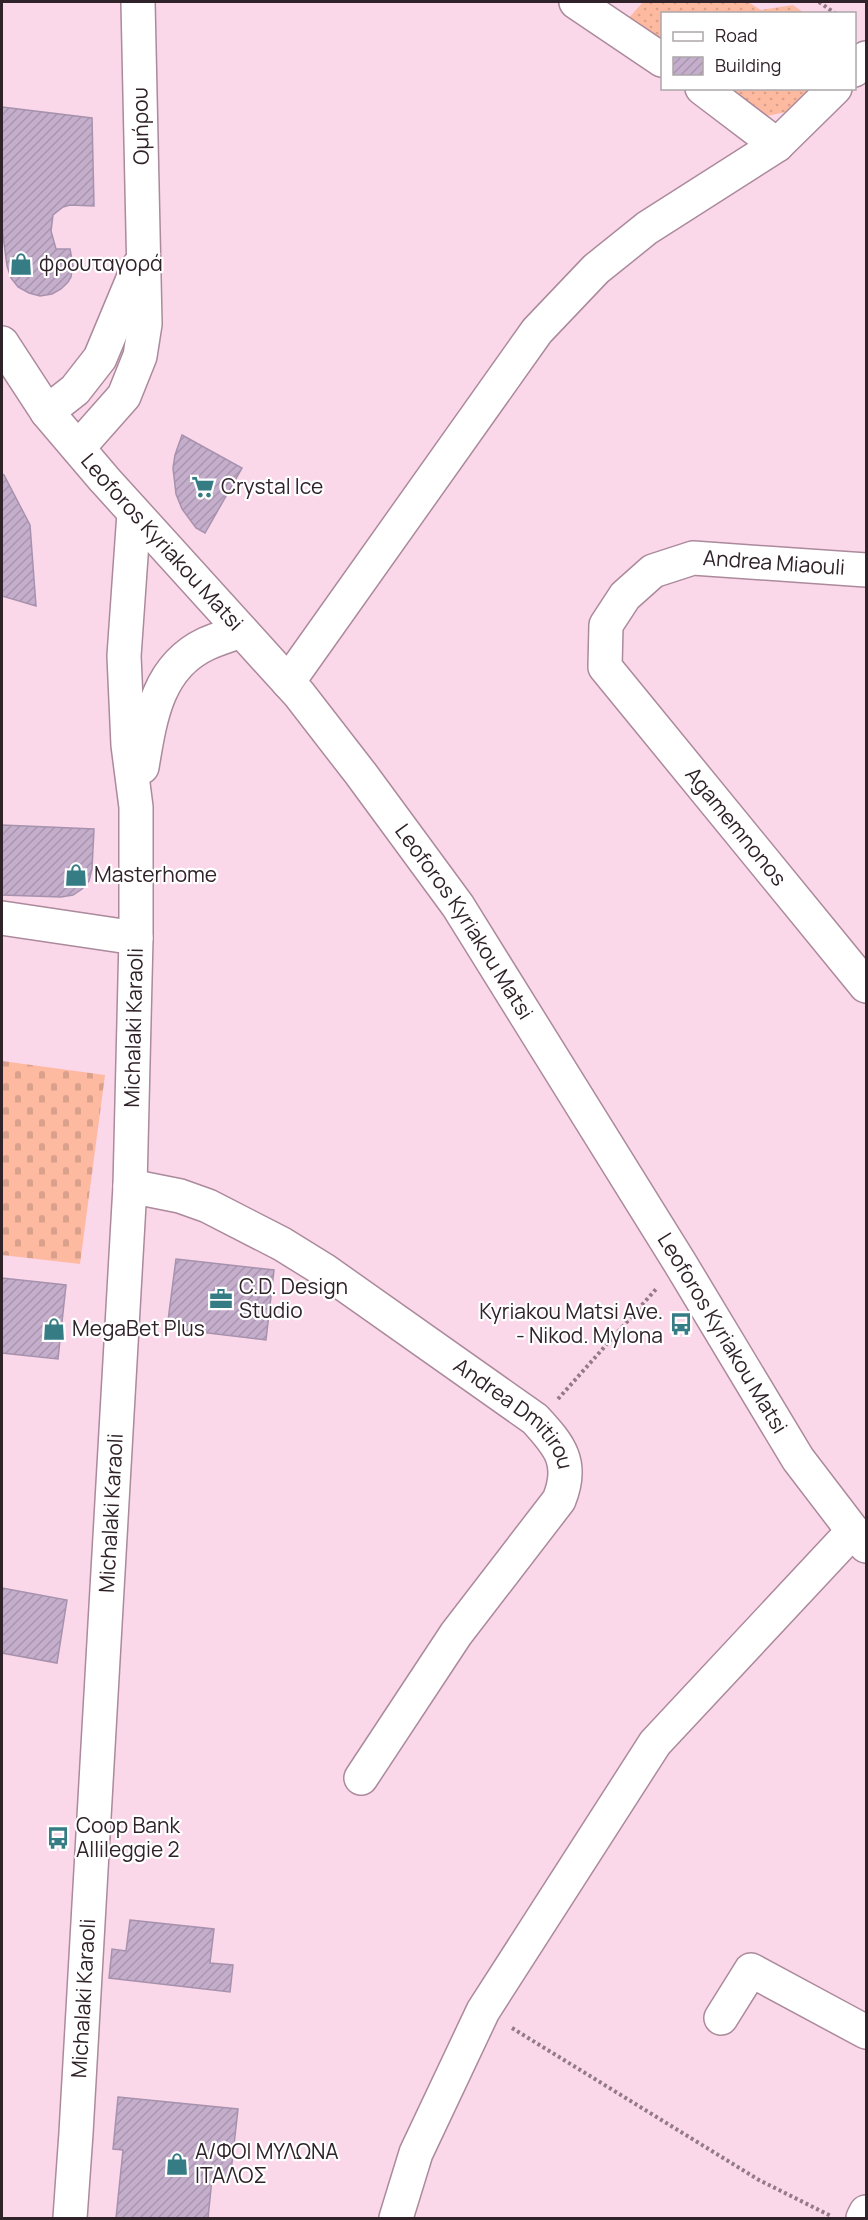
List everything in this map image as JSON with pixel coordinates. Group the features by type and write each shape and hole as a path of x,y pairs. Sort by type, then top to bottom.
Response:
{"street":[{"name":"Ομήρου","path":"78,448 124,396 140,356 145,324 138,2"},
{"path":"576,2 661,59"},
{"path":"856,69 867,58"},
{"path":"705,90 777,145"},
{"path":"288,682 537,331 596,269 647,228 777,145 833,90"},
{"name":"Ομήρου","path":"47,412 75,390 100,358 144,251"},
{"name":"Leoforos Kyriakou Matsi","path":"2,343 47,412 134,513 288,682 361,774 458,906 680,1263 798,1459 860,1538"},
{"name":"Michalaki Karaoli","path":"70,2218 130,1186 136,938 136,807 125,705 124,656 134,513"},
{"name":"Andrea Miaouli","path":"605,667 606,626 625,596 653,571 693,558 867,570"},
{"name":"Michalaki Karaoli","path":"136,807 149,726 157,695 172,671 187,655 206,644 242,631"},
{"name":"Agamemnonos","path":"605,667 867,986"},
{"path":"2,918 136,938"},
{"name":"Andrea Dmitirou","path":"130,1186 180,1196 208,1206 282,1244 324,1270 538,1421 557,1446 567,1471 565,1486 559,1500 456,1634 361,1778"},
{"path":"396,2218 416,2153 483,2011 655,1743 860,1538"},
{"path":"721,2018 751,1970 867,2032"},
{"path":"863,2218 867,2212"}],"path":[{"path":"819,2 833,12"},
{"path":"538,1421 680,1263"},
{"path":"483,2011 759,2180 835,2218"}],"green space":[{"path":"643,2 748,2 761,10 793,5 803,12 661,12 661,47 626,21"},
{"path":"719,90 814,90 791,111 757,118"},
{"path":"2,1061 105,1075 80,1264 2,1255"}],"building":[{"path":"2,107 92,118 94,206 70,205 63,207 53,215 51,231 56,249 70,249 73,265 68,282 52,294 40,296 18,287 11,278 7,266 2,228"},
{"name":"Crystal Ice","path":"182,435 242,468 205,533 196,528 182,509 176,494 173,468"},
{"path":"2,474 30,525 36,606 2,596"},
{"path":"2,825 94,829 92,869 89,881 73,895 61,897 2,895"},
{"name":"C.D. Design Studio","path":"176,1259 274,1270 266,1340 167,1328"},
{"path":"2,1278 66,1285 58,1359 2,1353"},
{"path":"2,1588 67,1600 57,1663 2,1653"},
{"path":"130,1920 214,1929 210,1963 233,1965 230,1992 109,1978 112,1949 126,1951"},
{"name":"Α/ΦΟΙ ΜΥΛΩΝΑ ΙΤΑΛΟΣ","path":"118,2097 238,2109 230,2181 212,2179 208,2218 116,2218 123,2150 113,2149"}],"place":[{"name":"φρουταγορά","path":"21,264"},
{"name":"Crystal Ice","path":"203,487"},
{"name":"Masterhome","path":"76,875"},
{"name":"C.D. Design Studio","path":"221,1299"},
{"name":"Kyriakou Matsi Ave. - Nikod. Mylona","path":"681,1324"},
{"name":"MegaBet Plus","path":"54,1329"},
{"name":"Coop Bank Allileggie 2","path":"58,1838"},
{"name":"Α/ΦΟΙ ΜΥΛΩΝΑ ΙΤΑΛΟΣ","path":"177,2164"}]}
